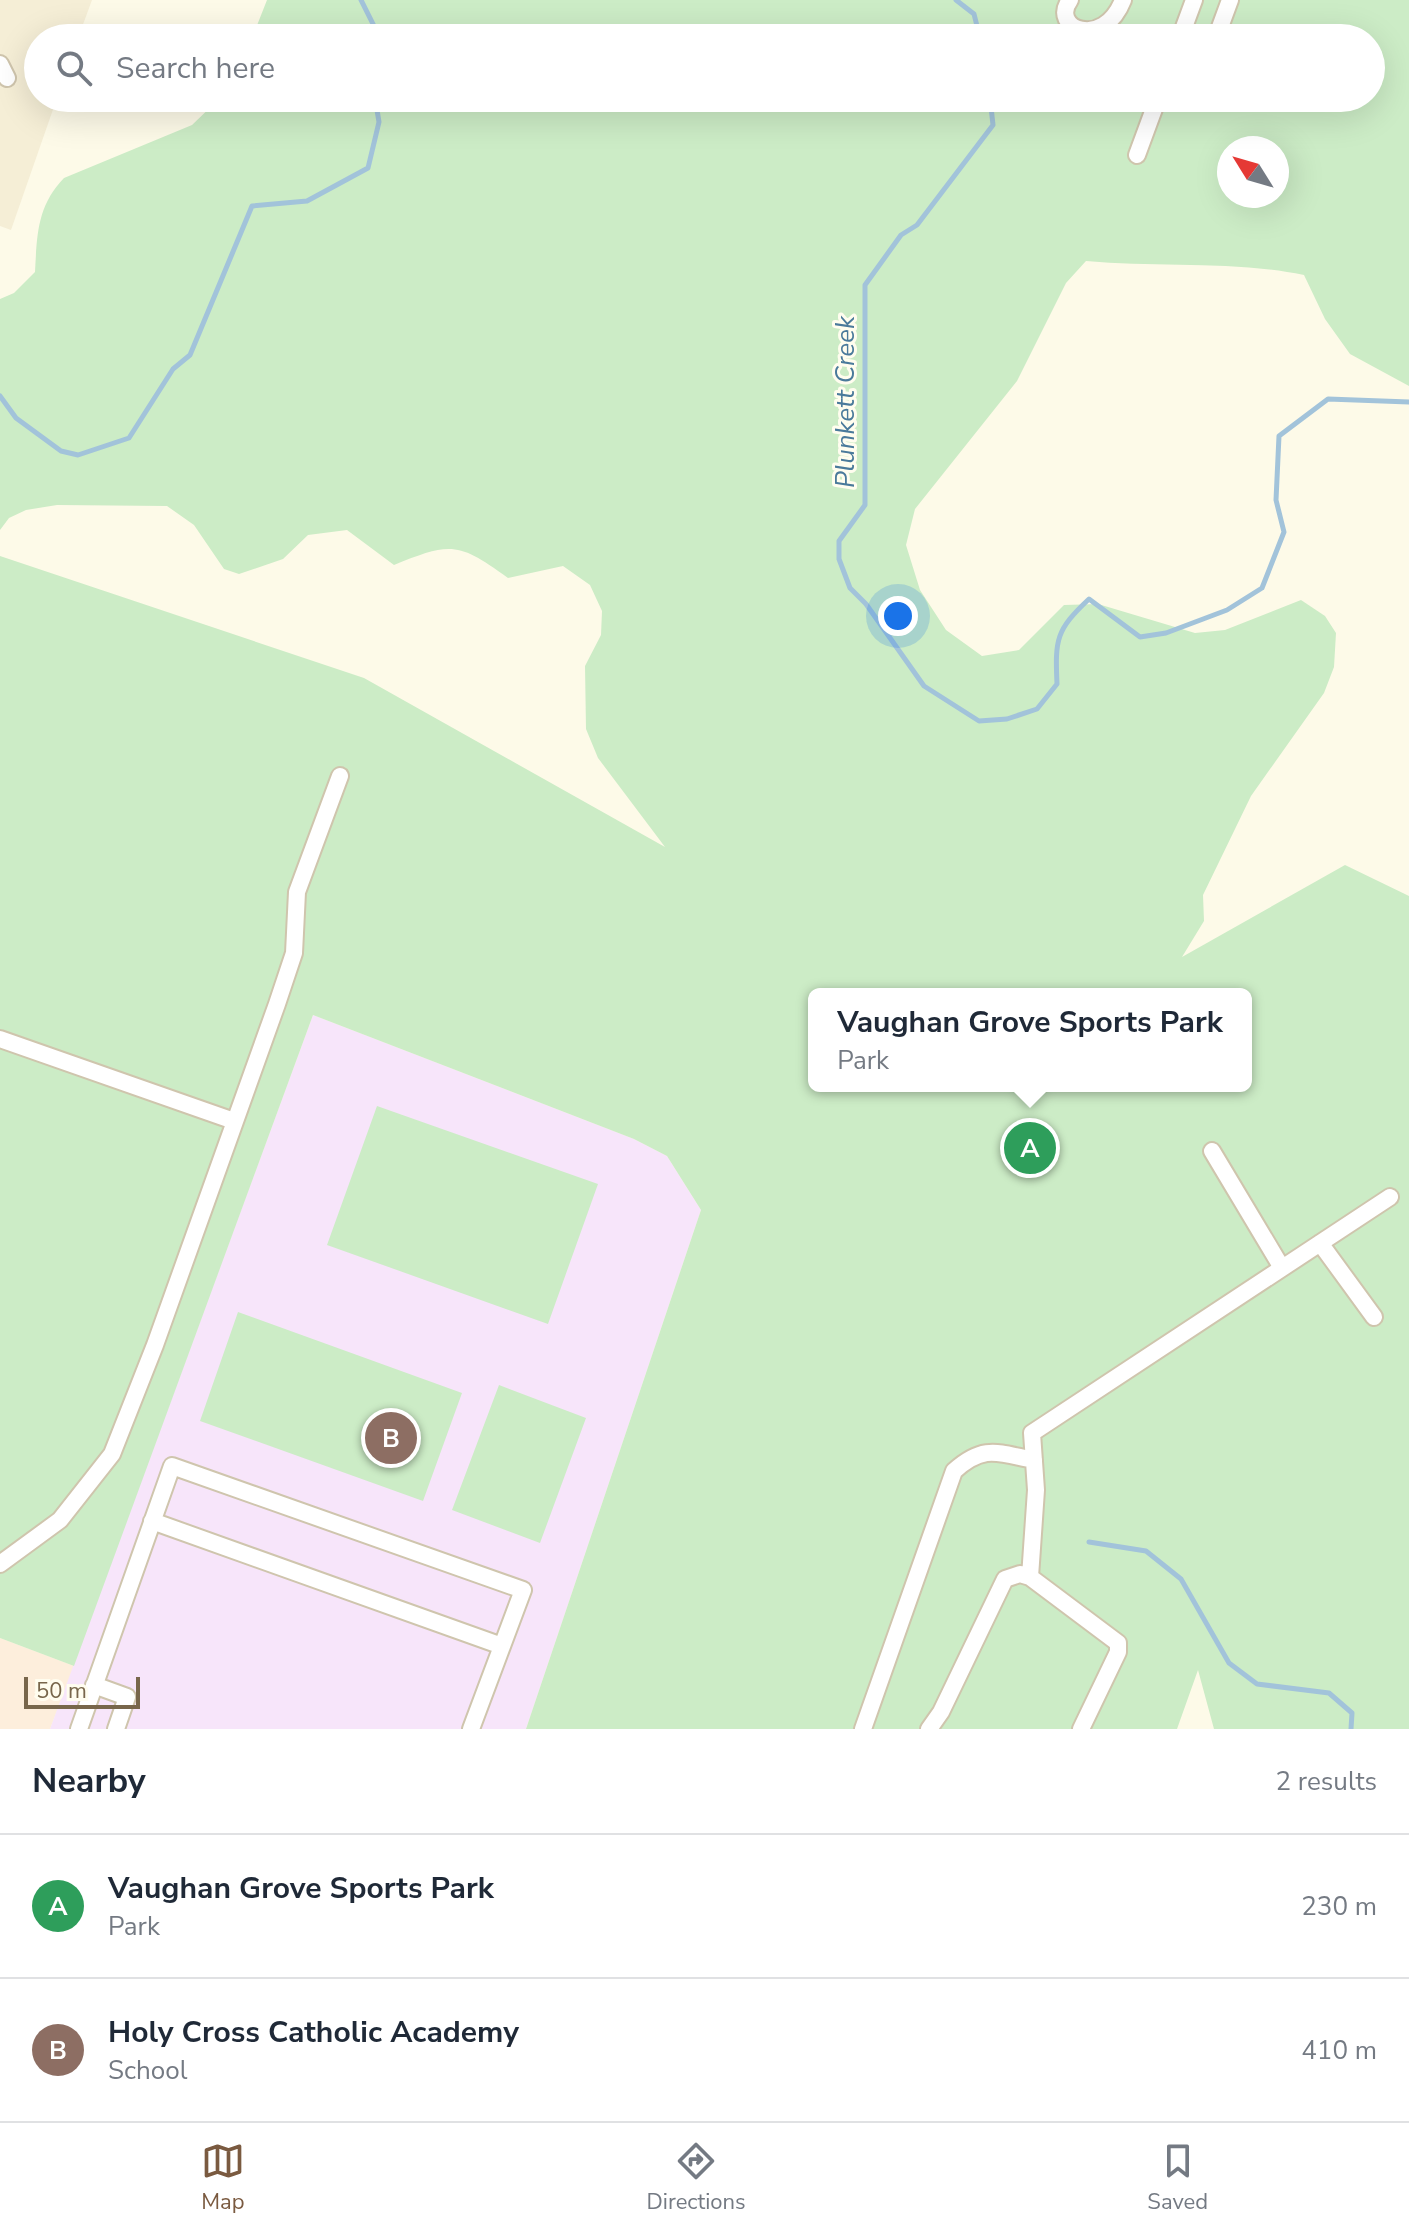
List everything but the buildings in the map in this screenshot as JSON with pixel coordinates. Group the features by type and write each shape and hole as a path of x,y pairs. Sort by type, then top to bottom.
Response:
{"street":[{"path":"1070,0 1065,6 1066,19 1070,24"},
{"path":"1108,24 1114,20 1123,0"},
{"path":"1185,24 1194,0"},
{"path":"1221,24 1230,0"},
{"path":"1137,155 1153,112"},
{"path":"0,1564 60,1520 112,1454 155,1345 294,953 297,892 340,776"},
{"path":"0,1039 234,1121"},
{"path":"1212,1151 1282,1268"},
{"path":"1030,1577 1036,1490 1032,1433 1390,1197"},
{"path":"1320,1243 1374,1317"},
{"path":"863,1729 954,1471 972,1455 990,1451 1034,1460"},
{"path":"79,1729 172,1466 523,1590 471,1729"},
{"path":"152,1521 502,1646"},
{"path":"929,1729 941,1712 1005,1579 1020,1574 1030,1577 1118,1643 1118,1652 1081,1729"},
{"path":"94,1685 127,1697 116,1729"}],"shaded area":[{"path":"0,0 92,0 83,24 24,24 24,112 52,112 11,230 0,226"},
{"path":"313,1015 634,1139 667,1156 701,1210 526,1729 50,1729"},
{"path":"0,1638 74,1666 50,1729 0,1729"}],"green space":[{"path":"267,0 1409,0 1409,386 1350,354 1325,319 1304,275 1250,267 1086,261 1066,283 1017,381 915,509 906,545 920,590 946,630 982,656 1019,650 1064,605 1098,604 1195,633 1225,630 1301,600 1325,616 1336,633 1334,667 1324,693 1251,796 1203,895 1204,921 1182,957 1345,865 1409,896 1409,1729 1214,1729 1198,1670 1177,1729 526,1729 701,1210 667,1156 634,1139 313,1015 74,1666 0,1638 0,556 364,678 665,847 598,758 586,729 585,666 601,635 602,611 590,585 563,566 508,578 477,558 454,549 429,552 394,565 347,530 308,535 283,559 239,574 224,569 194,525 167,506 57,505 26,510 9,518 0,530 0,299 14,293 35,272 43,210 64,178 192,125 205,112 1385,112 1385,24 258,24"},
{"path":"377,1106 598,1184 548,1324 327,1245"},
{"path":"238,1312 462,1393 423,1501 200,1421"},
{"path":"499,1385 586,1418 540,1543 452,1510"}],"waterway":[{"name":"Plunkett Creek","path":"361,0 373,24"},
{"name":"Plunkett Creek","path":"956,0 974,14 976,24"},
{"name":"Plunkett Creek","path":"0,396 16,418 61,451 78,455 129,438 173,369 190,355 252,206 307,201 368,168 379,122 377,112"},
{"name":"Plunkett Creek","path":"992,112 993,125 917,225 901,235 865,285 865,505 839,541 839,559 850,588 866,604 924,686 979,721 1007,719 1037,709 1057,684 1060,636 1070,619 1089,599 1140,637 1166,633 1227,610 1262,588 1284,532 1276,500 1279,436 1328,399 1409,402"},
{"path":"1089,1542 1146,1551 1181,1579 1229,1663 1257,1684 1329,1693 1352,1713 1351,1729"}],"place":[{"name":"Vaughan Grove Sports Park","path":"1030,1148"},
{"name":"Holy Cross Catholic Academy","path":"391,1438"}]}
